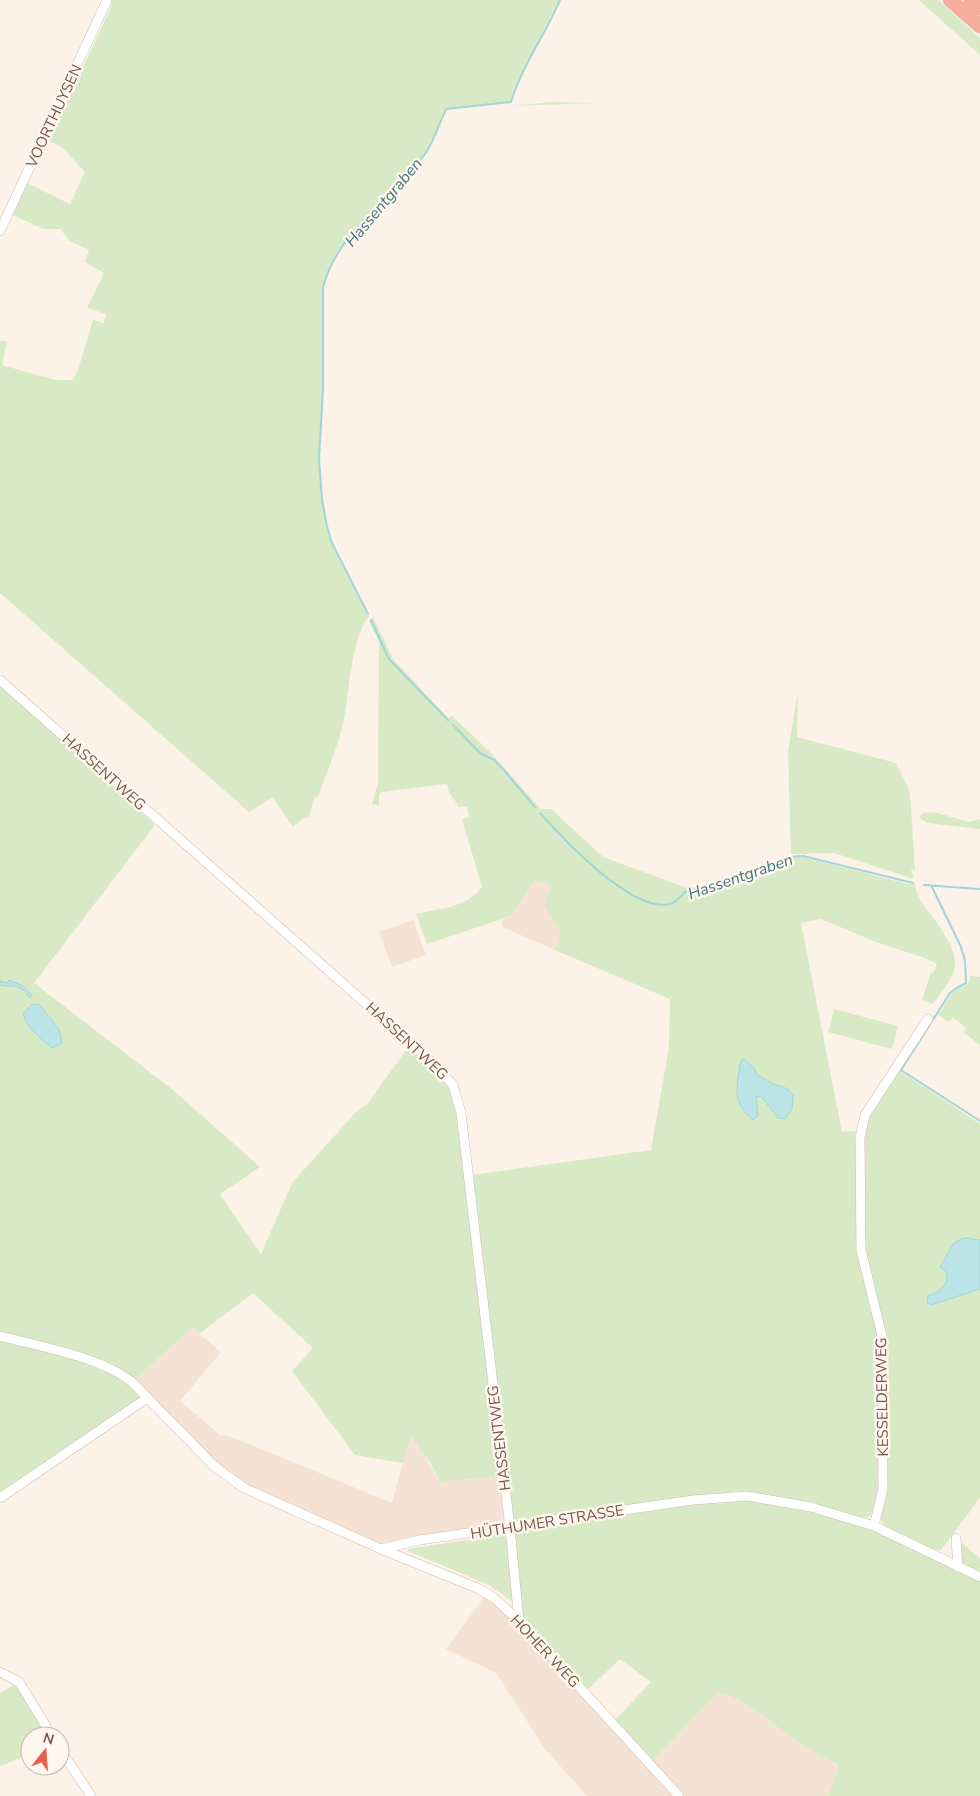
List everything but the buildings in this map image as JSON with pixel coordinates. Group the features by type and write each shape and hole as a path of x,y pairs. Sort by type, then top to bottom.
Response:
{"highway":[{"path":"950,0 980,26"},
{"path":"971,0 980,8"}],"street":[{"name":"VOORTHUYSEN","path":"0,231 106,0"},
{"name":"HASSENTWEG","path":"0,680 434,1064 453,1085 461,1113 510,1528 519,1621"},
{"name":"KESSELDERWEG","path":"874,1526 883,1489 882,1336 861,1250 860,1138 865,1115 928,1019"},
{"path":"0,1336 96,1361 122,1374 214,1466 244,1488 381,1549"},
{"path":"0,1498 147,1398"},
{"name":"HÜTHUMER STRASSE","path":"381,1549 420,1540 693,1500 747,1496 811,1507 874,1526 980,1578"},
{"path":"956,1538 958,1567"},
{"name":"HOHER WEG","path":"381,1549 478,1588 493,1597 519,1621 680,1796"},
{"path":"0,1672 20,1682 46,1726"},
{"path":"70,1764 91,1796"}],"shaded area":[{"path":"535,879 553,886 544,905 560,929 555,950 502,927 502,920 511,916"},
{"path":"413,920 426,955 392,967 379,932"},
{"path":"193,1327 221,1352 180,1401 220,1435 232,1437 392,1503 410,1436 417,1442 441,1484 446,1481 499,1477 510,1528 381,1549 244,1488 214,1466 132,1382"},
{"path":"484,1597 507,1614 645,1766 717,1692 730,1695 746,1703 792,1738 839,1767 828,1796 587,1796 545,1749 496,1673 446,1649"}],"green space":[{"path":"112,0 559,0 516,85 510,102 445,108 426,151 399,184 353,231 340,248 330,267 323,288 323,388 319,458 321,500 326,527 331,540 369,617 363,626 354,652 342,728 334,754 318,797 315,796 309,817 302,819 293,827 273,797 249,812 0,593 0,341 7,342 2,365 55,380 73,380 78,370 93,320 104,323 106,314 87,308 104,273 85,262 89,250 70,241 60,229 43,229 13,215 27,183 70,204 85,172 62,147 49,141 110,9"},
{"path":"919,0 938,0 980,38 980,55"},
{"path":"552,102 599,103 510,106"},
{"path":"373,617 393,659 448,718 452,716 488,750 541,809 551,809 603,857 687,888 687,893 789,858 802,857 908,884 915,884 920,898 945,936 954,956 955,968 953,974 933,1004 922,1000 931,972 933,973 937,964 922,957 881,944 821,919 801,923 842,1132 856,1131 855,1169 862,1171 862,1139 867,1120 899,1070 980,1124 980,1498 941,1550 935,1551 885,1527 880,1517 888,1490 887,1369 880,1363 880,1489 874,1511 869,1517 854,1516 783,1498 737,1491 511,1523 491,1354 499,1477 446,1481 441,1484 431,1464 411,1436 403,1463 355,1455 292,1371 313,1348 253,1293 199,1334 193,1327 132,1382 147,1398 0,1492 0,685 155,825 34,983 173,1090 260,1167 220,1194 261,1254 292,1183 356,1112 368,1103 409,1046 450,1085 458,1112 481,1324 488,1325 472,1175 651,1150 669,1047 670,999 555,950 560,929 544,905 552,886 535,880 511,916 427,944 416,914 443,909 461,903 476,894 482,887 462,819 469,817 467,806 458,807 449,792 447,784 381,792 379,795 379,805 372,804 378,783 379,641 369,622"},
{"path":"798,692 797,737 896,763 910,792 915,870 911,869 914,879 834,853 791,854 788,752"},
{"path":"934,812 969,822 980,819 980,829 927,823 919,817 923,813"},
{"path":"971,976 980,977 980,1045 963,1032 966,1028 953,1017 949,1022 938,1015 954,991 968,984"},
{"path":"834,1009 898,1026 892,1049 828,1032"},
{"path":"738,1499 817,1514 856,1524 916,1548 980,1582 980,1796 828,1796 839,1766 792,1738 748,1705 717,1692 653,1760 615,1720 651,1682 620,1659 588,1689 523,1617 513,1602 489,1585 408,1551 408,1549"},
{"path":"962,1543 980,1558 980,1574 955,1561 953,1555"},
{"path":"19,1682 46,1726 20,1726 20,1758 0,1766 0,1693"}],"water":[{"path":"9,980 23,986 32,995 31,997 20,988 0,985 0,981 7,983"},
{"path":"39,1004 59,1029 62,1043 52,1048 31,1029 23,1014 31,1005"},
{"path":"743,1058 754,1068 757,1075 771,1083 786,1088 793,1095 792,1109 785,1119 778,1118 761,1096 756,1097 758,1115 753,1120 741,1107 738,1101 737,1087 740,1063"},
{"path":"964,1238 980,1240 980,1289 931,1305 927,1303 928,1296 940,1290 946,1283 947,1275 945,1270 940,1267 954,1243"}],"waterway":[{"name":"Hassentgraben","path":"368,614 331,541 322,500 319,459 323,389 323,288 337,255 347,241 425,154 446,109 511,102 527,63 560,0"},
{"name":"Hassentgraben","path":"371,620 389,659 448,720"},
{"name":"Hassentgraben","path":"453,725 480,753 494,760 535,807"},
{"name":"Hassentgraben","path":"540,813 599,872 618,886 654,904 670,904 677,901 685,892 789,857 803,856 913,883"},
{"name":"Hassentgraben","path":"924,885 980,889"},
{"path":"932,887 961,947 965,961 966,983 950,993 901,1070 980,1121"}]}
